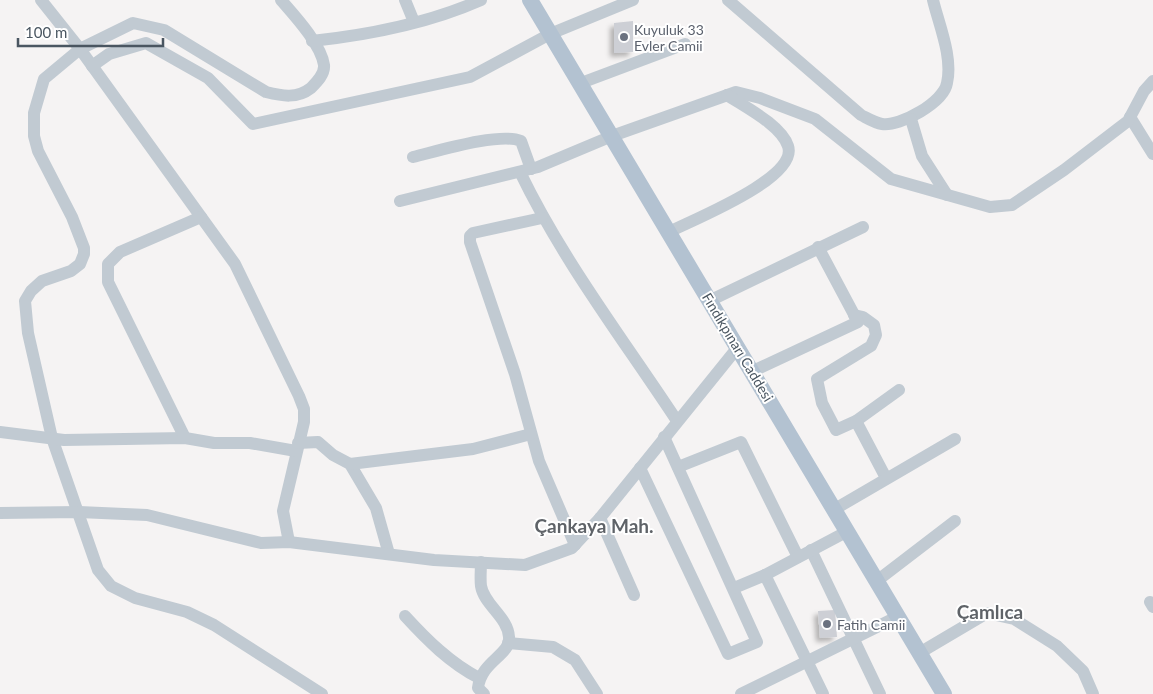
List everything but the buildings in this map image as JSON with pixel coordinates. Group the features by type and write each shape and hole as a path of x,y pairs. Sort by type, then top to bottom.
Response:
{"main road":[{"name":"Fındıkpınarı Caddesi","path":"530,0 921,652 944,694"}],"street":[{"path":"41,0 80,49 235,264 299,396 304,409 304,422 282,511 289,542"},
{"path":"281,0 312,41 324,66 321,77 305,92 285,97 266,92 172,34 157,28 133,23 80,49 44,79 34,113 34,136 38,150 72,217 84,248 80,264 71,270 42,281 31,291 25,301 28,333 52,438 98,570 111,586 135,598 187,612 214,625 322,694"},
{"path":"404,0 414,22"},
{"path":"312,41 337,38 452,13 481,0"},
{"path":"92,66 109,54 146,43 208,78 253,124 470,77 550,34 634,0"},
{"path":"728,0 861,115 883,125 911,119 936,99 948,85 948,60 933,0"},
{"path":"581,83 685,44"},
{"path":"400,200 526,170 612,136 736,92 760,98 815,120 891,179 990,207 1012,206 1064,170 1130,117 1144,91 1153,81"},
{"path":"669,232 765,184 788,158 789,148 782,134 757,114 727,95"},
{"path":"1130,117 1153,154"},
{"path":"911,119 922,156 947,195"},
{"path":"414,157 499,138 514,138 521,141 526,170 542,218 597,304 677,421"},
{"path":"185,438 108,282 108,264 120,252 201,217"},
{"path":"542,218 473,233 470,236 470,242 515,374 539,461 575,545"},
{"path":"709,301 863,227"},
{"path":"753,371 858,322 818,247"},
{"path":"854,315 863,317 874,325 876,335 871,346 817,379 822,403 836,430 856,421 899,390"},
{"path":"0,513 79,512 147,514 262,543 289,542 389,554 525,565 575,545 600,518 738,347"},
{"path":"856,421 886,478"},
{"path":"0,432 64,440 185,438 214,443 250,443 297,447 318,442 333,455 350,464 376,508 389,554"},
{"path":"350,464 473,449 531,434"},
{"path":"640,468 728,654 757,642 664,437"},
{"path":"835,509 955,439"},
{"path":"678,467 741,442 798,557"},
{"path":"600,518 634,595"},
{"path":"878,580 955,521"},
{"path":"734,588 765,575 848,531"},
{"path":"812,550 880,694"},
{"path":"481,562 481,587 502,619 509,637 506,650 487,666 479,678 478,688 484,694"},
{"path":"765,575 823,694"},
{"path":"921,652 987,613 1014,619 1063,652 1083,671 1093,694"},
{"path":"404,616 429,642 464,670 479,678"},
{"path":"741,694 899,616"},
{"path":"508,643 553,647 575,660 597,694"}],"place":[{"name":"Kuyuluk 33 Evler Camii","path":"624,37"},
{"name":"Fatih Camii","path":"827,624"}],"district":[{"name":"Çankaya Mah.","path":"594,525"},
{"name":"Çamlıca","path":"990,611"}]}
